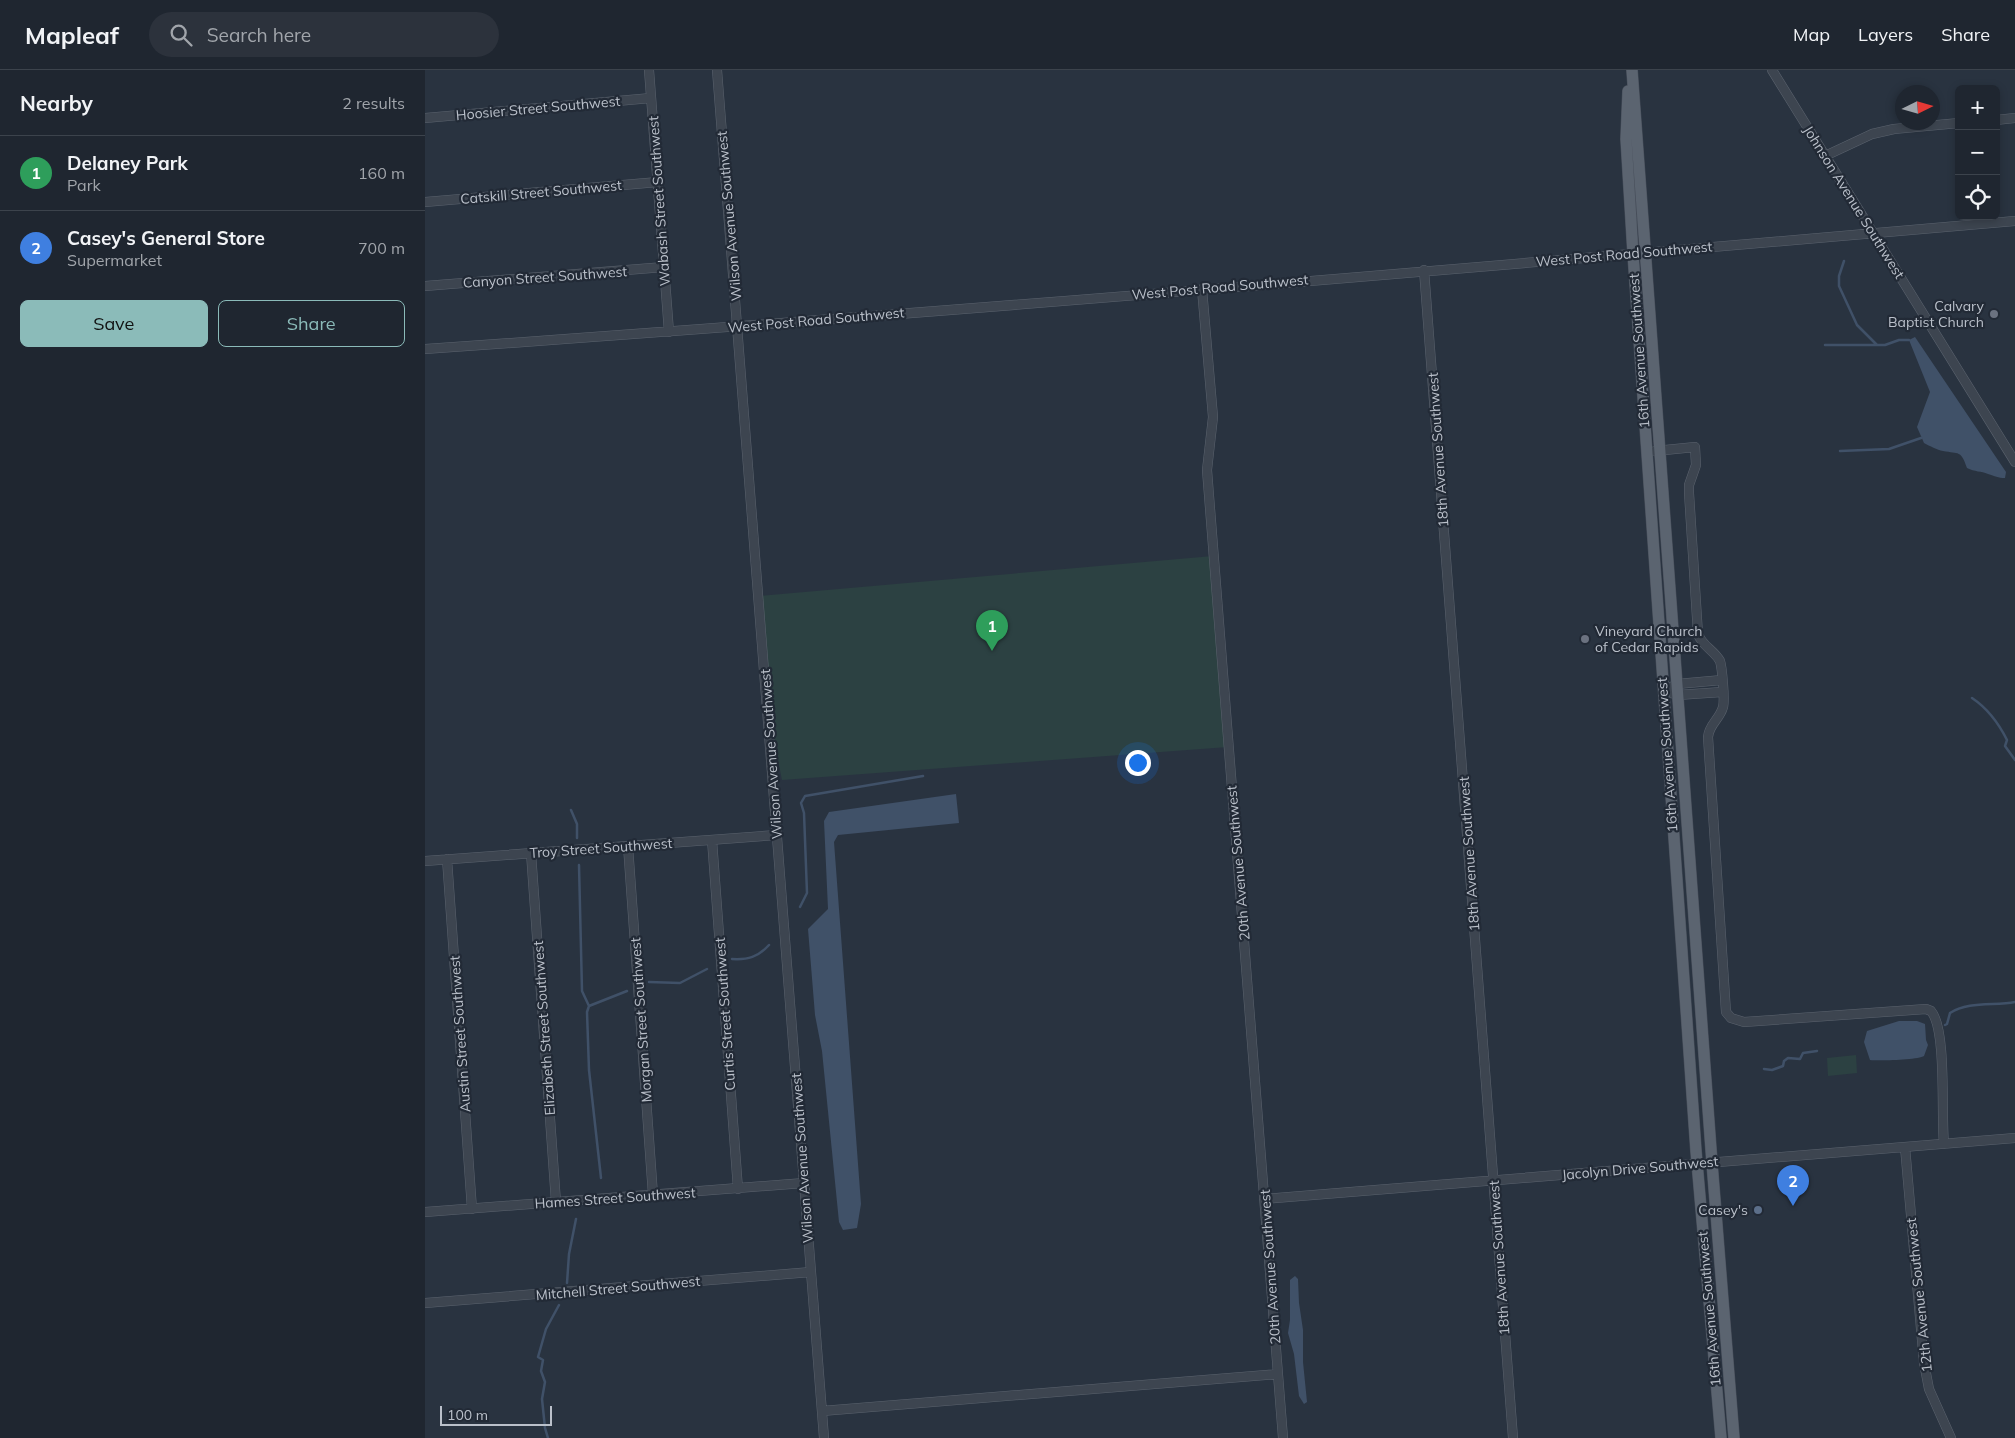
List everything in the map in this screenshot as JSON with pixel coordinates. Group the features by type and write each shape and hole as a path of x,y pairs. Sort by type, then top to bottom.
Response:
{"main road":[{"name":"16th Avenue Southwest","path":"1630,70 1647,253 1712,1163 1734,1438"},
{"name":"16th Avenue Southwest","path":"1630,70 1626,140 1633,254 1697,1164 1721,1438"},
{"path":"1710,1304 1718,1314 1722,1356 1724,1361 1728,1363"}],"street":[{"name":"Wabash Street Southwest","path":"649,70 669,332"},
{"name":"Wilson Avenue Southwest","path":"717,70 824,1438"},
{"name":"Johnson Avenue Southwest","path":"1777,72 1825,156 2015,462"},
{"name":"Hoosier Street Southwest","path":"425,118 651,98"},
{"path":"2000,120 2015,118"},
{"path":"1825,156 1871,134 1894,129 1955,123"},
{"name":"Catskill Street Southwest","path":"425,202 658,182"},
{"name":"West Post Road Southwest","path":"425,349 669,332 1647,253 2015,221"},
{"name":"Canyon Street Southwest","path":"425,286 664,267"},
{"name":"18th Avenue Southwest","path":"1425,270 1513,1438"},
{"name":"20th Avenue Southwest","path":"1202,289 1213,417 1207,470 1283,1438"},
{"path":"1647,451 1695,447 1696,465 1689,485 1689,493 1698,634 1701,642 1720,662 1723,692 1723,706 1720,715 1708,730 1708,738 1726,1012 1731,1018 1744,1022 1926,1009 1931,1011 1938,1023 1944,1144"},
{"path":"1678,690 1722,680"},
{"path":"1664,691 1723,692"},
{"name":"Troy Street Southwest","path":"425,861 777,835"},
{"name":"Curtis Street Southwest","path":"712,840 738,1189"},
{"name":"Morgan Street Southwest","path":"628,846 653,1195"},
{"name":"Elizabeth Street Southwest","path":"531,853 557,1202"},
{"name":"Austin Street Southwest","path":"447,859 472,1209"},
{"name":"Jacolyn Drive Southwest","path":"1264,1199 2015,1138"},
{"name":"12th Avenue Southwest","path":"1905,1147 1924,1363 1929,1389 1951,1438"},
{"name":"Hames Street Southwest","path":"425,1212 804,1183"},
{"name":"Mitchell Street Southwest","path":"425,1303 811,1272"},
{"path":"822,1411 1278,1374"}],"green space":[{"path":"1213,556 1228,747 782,780 767,705 759,596"},
{"path":"1856,1055 1857,1073 1828,1076 1827,1058"}],"water":[{"path":"1915,337 2006,472 2005,478 1967,468 1959,454 1934,448 1924,443 1917,427 1930,392 1909,340"},
{"path":"956,794 959,823 838,835 834,842 861,1204 857,1228 843,1230 839,1222 822,1051 815,1015 808,929 828,909 824,821 829,812"},
{"path":"1899,1021 1917,1021 1925,1024 1928,1045 1924,1056 1907,1059 1870,1060 1864,1042 1867,1031"},
{"path":"1295,1276 1298,1279 1303,1330 1303,1362 1307,1402 1304,1404 1299,1396 1294,1354 1288,1333 1290,1320 1290,1280"}],"waterway":[{"path":"1844,261 1839,276 1839,286 1857,325 1877,345"},
{"path":"1825,345 1885,345 1899,340 1909,340"},
{"path":"1840,451 1889,449 1921,438"},
{"path":"1972,698 1988,711 1996,722 2007,740 2005,746 2015,760"},
{"path":"800,907 807,893 804,813 801,803 805,796 923,776"},
{"path":"571,810 577,824 577,838"},
{"path":"579,865 582,991 589,1006"},
{"path":"732,959 752,957 769,945"},
{"path":"649,982 680,983 707,969"},
{"path":"601,1178 589,1070 587,1012 589,1006 627,991"},
{"path":"1945,1025 1950,1013 1957,1009 1973,1005 2015,1002"},
{"path":"1764,1069 1772,1070 1783,1066 1784,1061 1788,1058 1800,1059 1803,1053 1817,1051"},
{"path":"567,1283 569,1254 576,1219"},
{"path":"548,1438 542,1399 545,1382 541,1371 543,1360 538,1357 546,1329 559,1305"}],"place":[{"name":"Calvary Baptist Church","path":"1994,314"},
{"name":"Vineyard Church of Cedar Rapids","path":"1585,639"},
{"name":"Delaney Park","path":"992,651"},
{"name":"Casey's General Store","path":"1793,1206"},
{"name":"Casey's","path":"1758,1210"}]}
